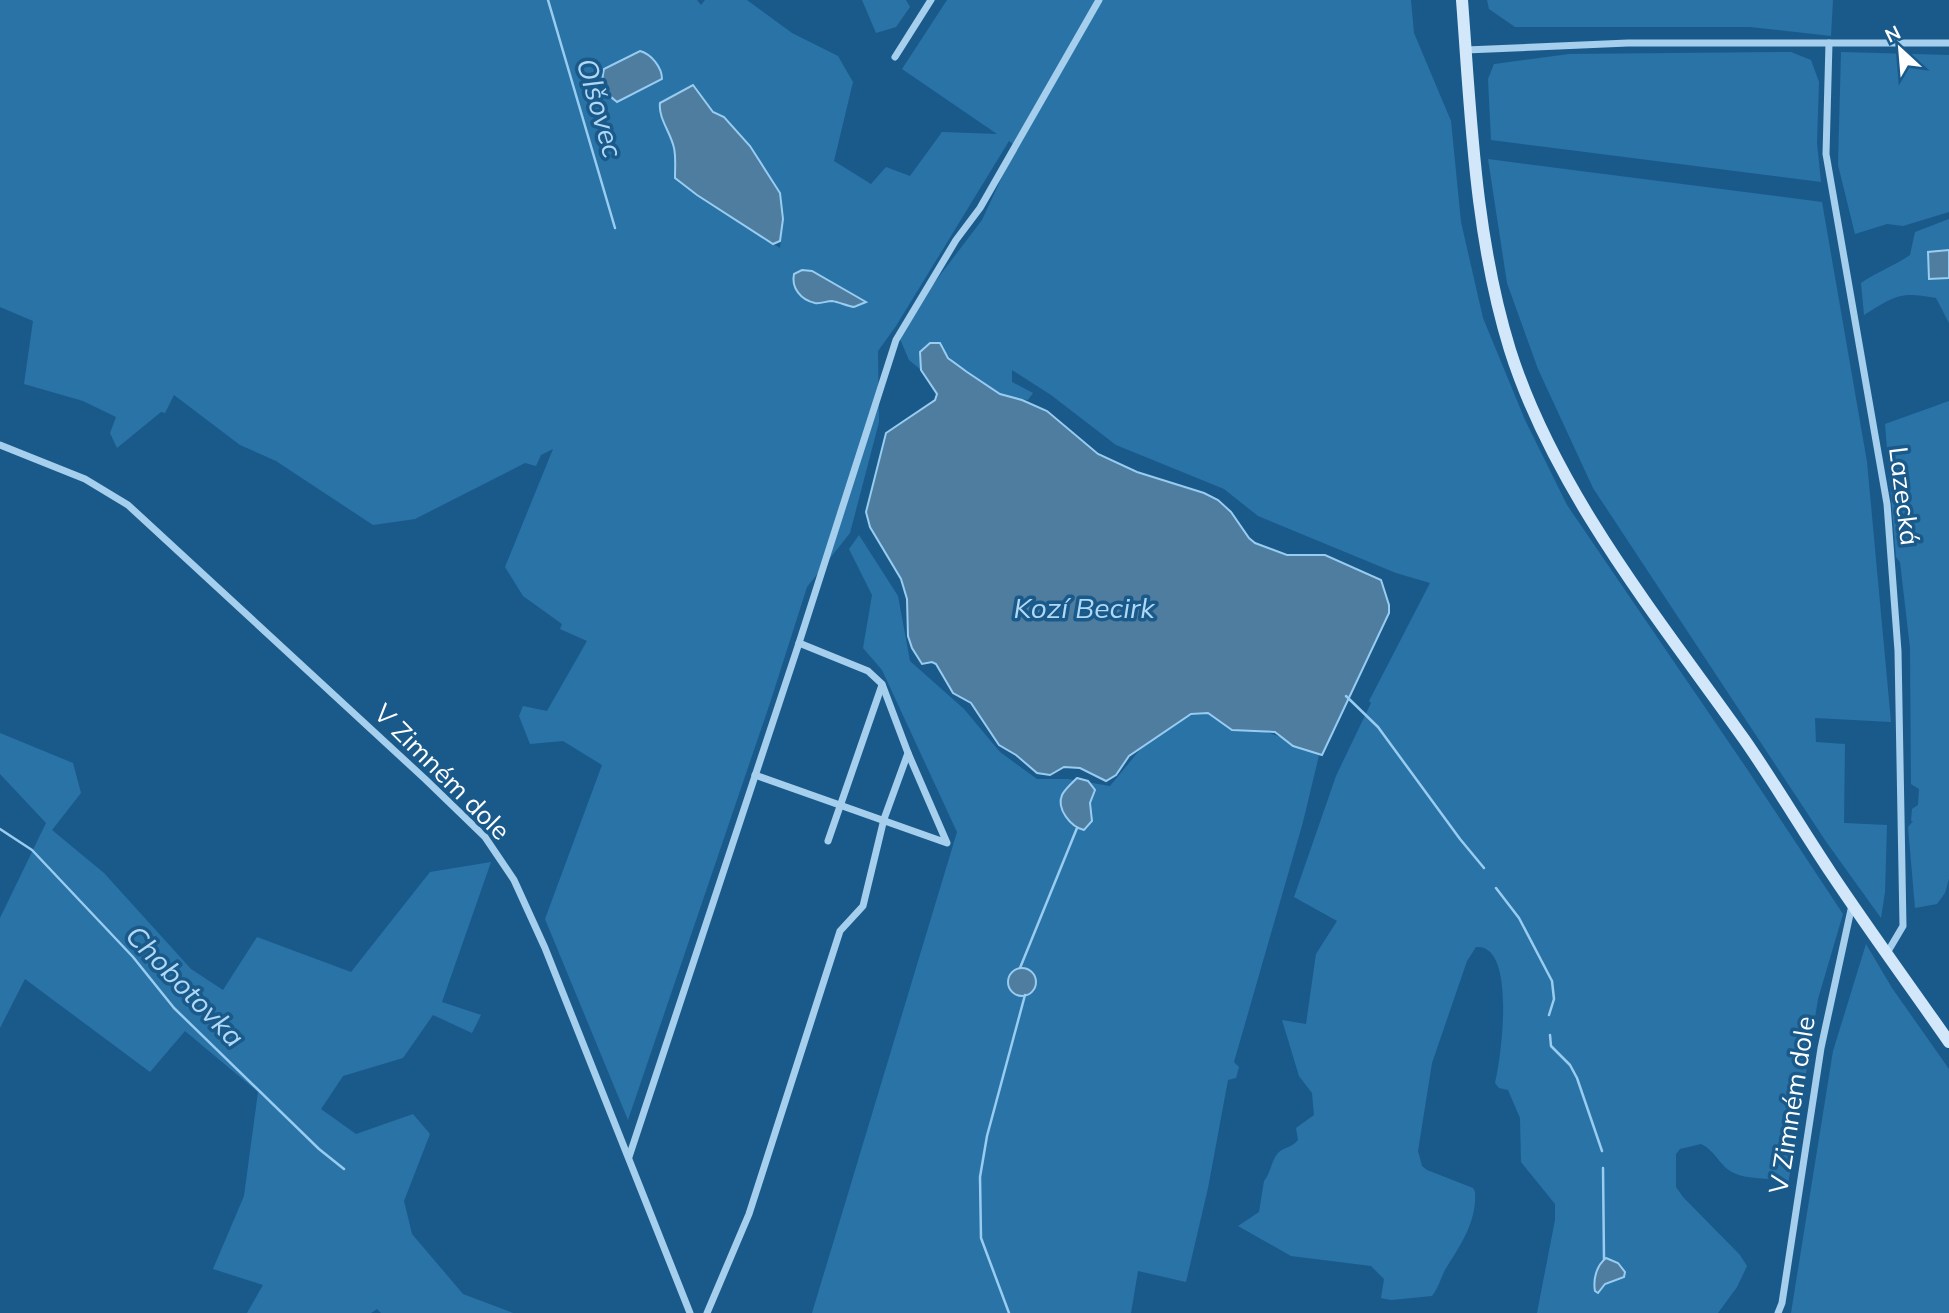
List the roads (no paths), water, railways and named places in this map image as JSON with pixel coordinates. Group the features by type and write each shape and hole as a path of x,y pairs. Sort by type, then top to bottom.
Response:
{"street":[{"path":"895,57 931,0"},
{"path":"629,1157 896,340 956,240 980,208 1100,0"},
{"path":"1462,0 1478,198 1486,257 1511,353 1532,410 1585,509 1949,1042"},
{"path":"1466,50 1628,43 1949,43"},
{"name":"Lazecká","path":"1829,43 1826,154 1887,504 1898,651 1903,926 1887,953"},
{"name":"V Zimném dole","path":"0,445 85,479 128,505 485,837 514,880 539,935 690,1313"},
{"path":"755,775 947,843 882,684 869,671 799,643"},
{"path":"828,841 882,684"},
{"path":"708,1313 749,1214 840,931 863,906 884,819 908,752"},
{"name":"V Zimném dole","path":"1778,1313 1782,1303 1821,1048 1853,905"}],"water":[{"path":"640,51 655,62 662,79 617,102 604,88 604,69"},
{"path":"693,85 713,112 724,117 750,146 780,193 783,219 780,241 773,244 675,178 674,148 661,114 660,103"},
{"path":"1949,250 1949,278 1929,279 1928,252"},
{"path":"802,270 812,271 866,302 854,307 832,301 817,303 805,299 798,293 793,279 794,274"},
{"name":"Kozí Becirk","path":"930,343 940,343 948,358 1000,394 1047,411 1098,454 1137,472 1218,500 1255,543 1287,555 1325,555 1381,580 1389,613 1322,755 1293,746 1275,732 1232,730 1208,713 1191,714 1129,756 1116,775 1106,781 1080,768 1064,767 1050,775 1037,773 999,745 971,703 953,693 936,664 922,664 912,648 908,636 907,599 901,579 870,527 866,512 886,433 935,400 937,394 921,370 920,352"},
{"path":"1077,778 1088,781 1095,790 1090,803 1092,821 1084,830 1070,821 1061,806 1062,795"},
{"path":"1022,968 1032,972 1036,982 1032,992 1022,996 1012,992 1008,982 1012,972"},
{"path":"1606,1258 1618,1263 1625,1272 1624,1277 1605,1284 1598,1293 1595,1291 1595,1278"}],"waterway":[{"name":"Olšovec","path":"548,0 615,228"},
{"path":"1346,696 1378,727 1484,868"},
{"path":"1020,968 1077,828"},
{"name":"Chobotovka","path":"0,829 32,850 133,957 174,1008 319,1149 344,1169"},
{"path":"1496,888 1519,918 1552,981 1554,999 1549,1015"},
{"path":"1009,1313 981,1238 980,1177 987,1136 1025,995"},
{"path":"1550,1035 1551,1046 1570,1065 1577,1078 1602,1151"},
{"path":"1603,1168 1604,1259"}]}
